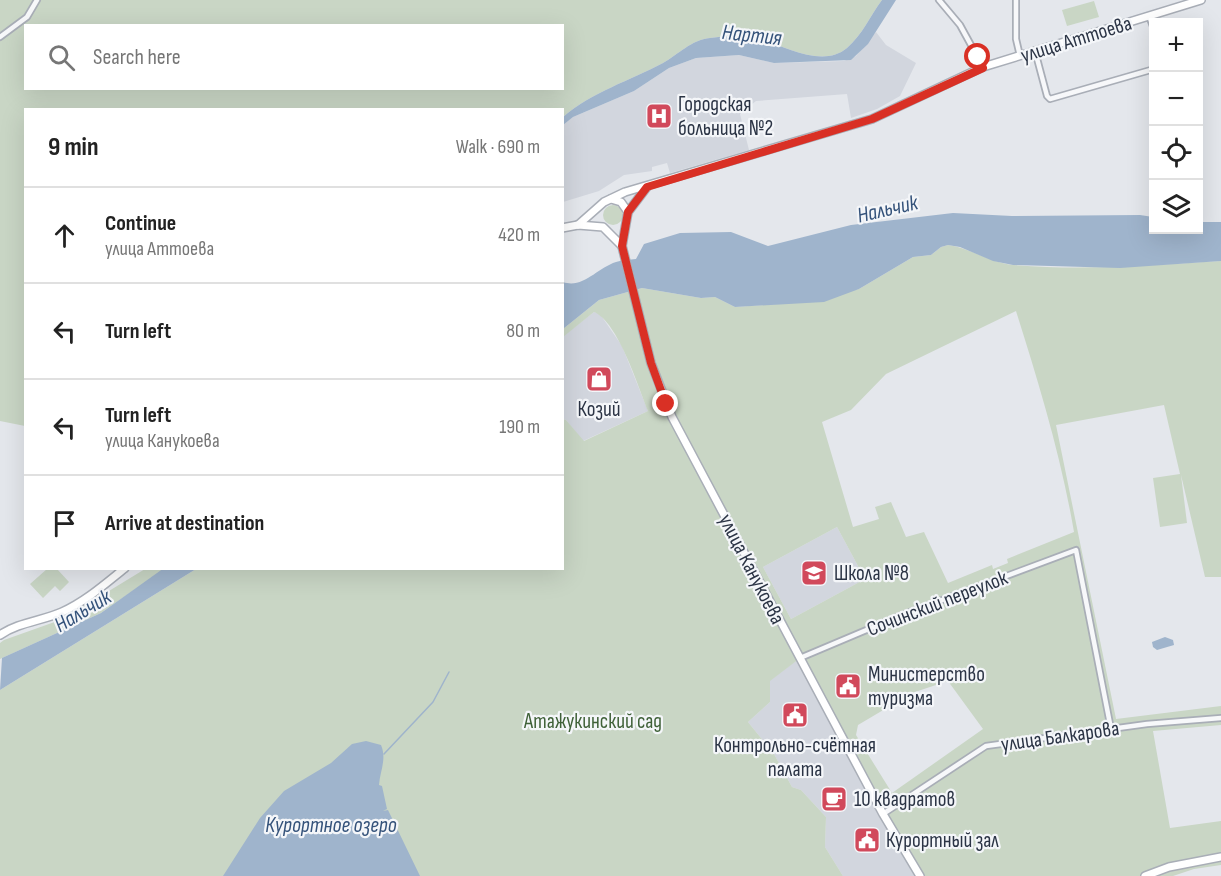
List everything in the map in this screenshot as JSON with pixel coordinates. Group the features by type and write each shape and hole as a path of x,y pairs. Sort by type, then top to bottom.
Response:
{"street":[{"path":"0,37 27,17 37,0"},
{"path":"939,0 960,25 983,68"},
{"path":"1016,0 1016,39 1020,56"},
{"name":"улица Аттоева","path":"609,200 872,119 983,68 1149,16 1181,3 1201,0"},
{"path":"1035,51 1050,99 1149,70"},
{"path":"564,228 578,225 621,228 647,187"},
{"path":"578,225 609,200 621,202 627,216 622,246"},
{"path":"598,210 598,219 622,246"},
{"name":"улица Канукоева","path":"622,246 651,363 672,417 884,814 920,876"},
{"name":"Сочинский переулок","path":"800,658 902,615 1076,551 1111,729"},
{"path":"0,635 11,628 71,608 122,570"},
{"name":"улица Балкарова","path":"884,814 986,746 1111,729 1221,718"},
{"path":"1145,876 1169,867 1221,857"}],"shaded area":[{"name":"Городская больница №2","path":"876,32 886,45 916,63 900,96 877,109 851,118 847,94 756,101 740,114 749,150 670,173 667,163 652,167 652,171 624,175 599,191 564,202 564,124 573,117 634,91 669,68 696,58 739,55 774,63 844,61 856,56"},
{"name":"Козий","path":"594,312 600,314 622,346 648,411 583,441 564,419 564,335"},
{"name":"Школа №8","path":"837,527 865,579 791,619 763,567"},
{"path":"800,658 920,876 843,876 825,847 826,817 801,790 792,787 774,754 748,722 770,702 769,681"}],"green space":[{"path":"0,0 882,0 858,37 837,54 814,56 802,54 751,37 727,36 703,39 691,44 663,63 598,94 564,116 564,108 24,108 24,426 0,421"},
{"path":"1094,1 1099,17 1067,26 1062,10"},
{"path":"613,205 620,208 623,215 620,222 613,225 606,222 603,215 606,208"},
{"name":"Атажукинский сад","path":"948,245 1005,264 1040,267 1118,267 1221,261 1221,577 1205,577 1181,475 1187,523 1160,527 1153,478 1180,474 1164,405 1056,425 1116,719 1221,706 1221,725 1153,731 1170,828 1221,821 1221,865 1194,869 1173,876 920,876 799,659 770,681 770,702 748,722 774,754 792,787 801,790 826,817 825,847 843,876 0,876 0,690 194,570 564,570 564,419 584,441 648,411 619,341 603,318 594,312 564,336 564,328 599,300 642,288 701,298 715,297 735,307 791,303 859,289 913,257 931,255 941,247","holes":["1016,311 1056,448 1074,532 1007,559 1008,563 993,569 992,565 948,583 924,532 906,537 891,502 875,507 879,519 853,527 822,422 851,410 886,374","837,527 865,579 791,619 763,567","948,681 983,729 892,793 856,735 858,725 912,693"]},
{"path":"46,570 58,570 69,582 60,591 55,586 43,598 30,584"},
{"path":"143,570 163,570 101,613 0,659 0,643 4,640 63,619"}],"water":[{"path":"882,0 896,0 868,44 851,60 774,63 739,55 696,58 669,68 634,91 573,117 564,124 564,116 574,108 611,87 663,63 691,44 703,39 727,36 751,37 802,54 826,56 837,54 858,37"},
{"path":"953,213 1012,216 1140,215 1149,216 1149,234 1203,234 1203,222 1221,222 1221,261 1120,268 1013,265 993,261 960,247 948,245 941,247 931,255 913,257 859,289 824,302 735,307 715,297 701,298 642,288 599,300 564,328 564,282 577,283 616,262 636,259 644,244 680,233 731,232 768,246 851,225"},
{"path":"161,570 194,570 0,690 2,658 101,613"},
{"path":"1165,637 1173,640 1174,645 1157,650 1153,647 1152,642"},
{"name":"Курортное озеро","path":"366,741 381,745 383,750 379,785 382,786 387,809 383,811 388,810 420,876 223,876 260,818 284,791 331,763 352,744"}],"waterway":[{"path":"384,754 433,702 449,672"}],"place":[{"name":"Городская больница №2","path":"659,116"},
{"name":"Козий","path":"599,379"},
{"name":"Школа №8","path":"814,573"},
{"name":"Министерство туризма","path":"848,686"},
{"name":"Контрольно-счётная палата","path":"795,715"},
{"name":"10 квадратов","path":"834,799"},
{"name":"Курортный зал","path":"867,840"}],"route":[{"path":"666,404 651,363 622,246 628,212 647,187 771,151 885,114 956,78 983,68 978,57"}],"water label":[{"name":"Нартия","path":"752,34"},
{"name":"Нальчик","path":"887,208"},
{"name":"Нальчик","path":"82,610"}]}
